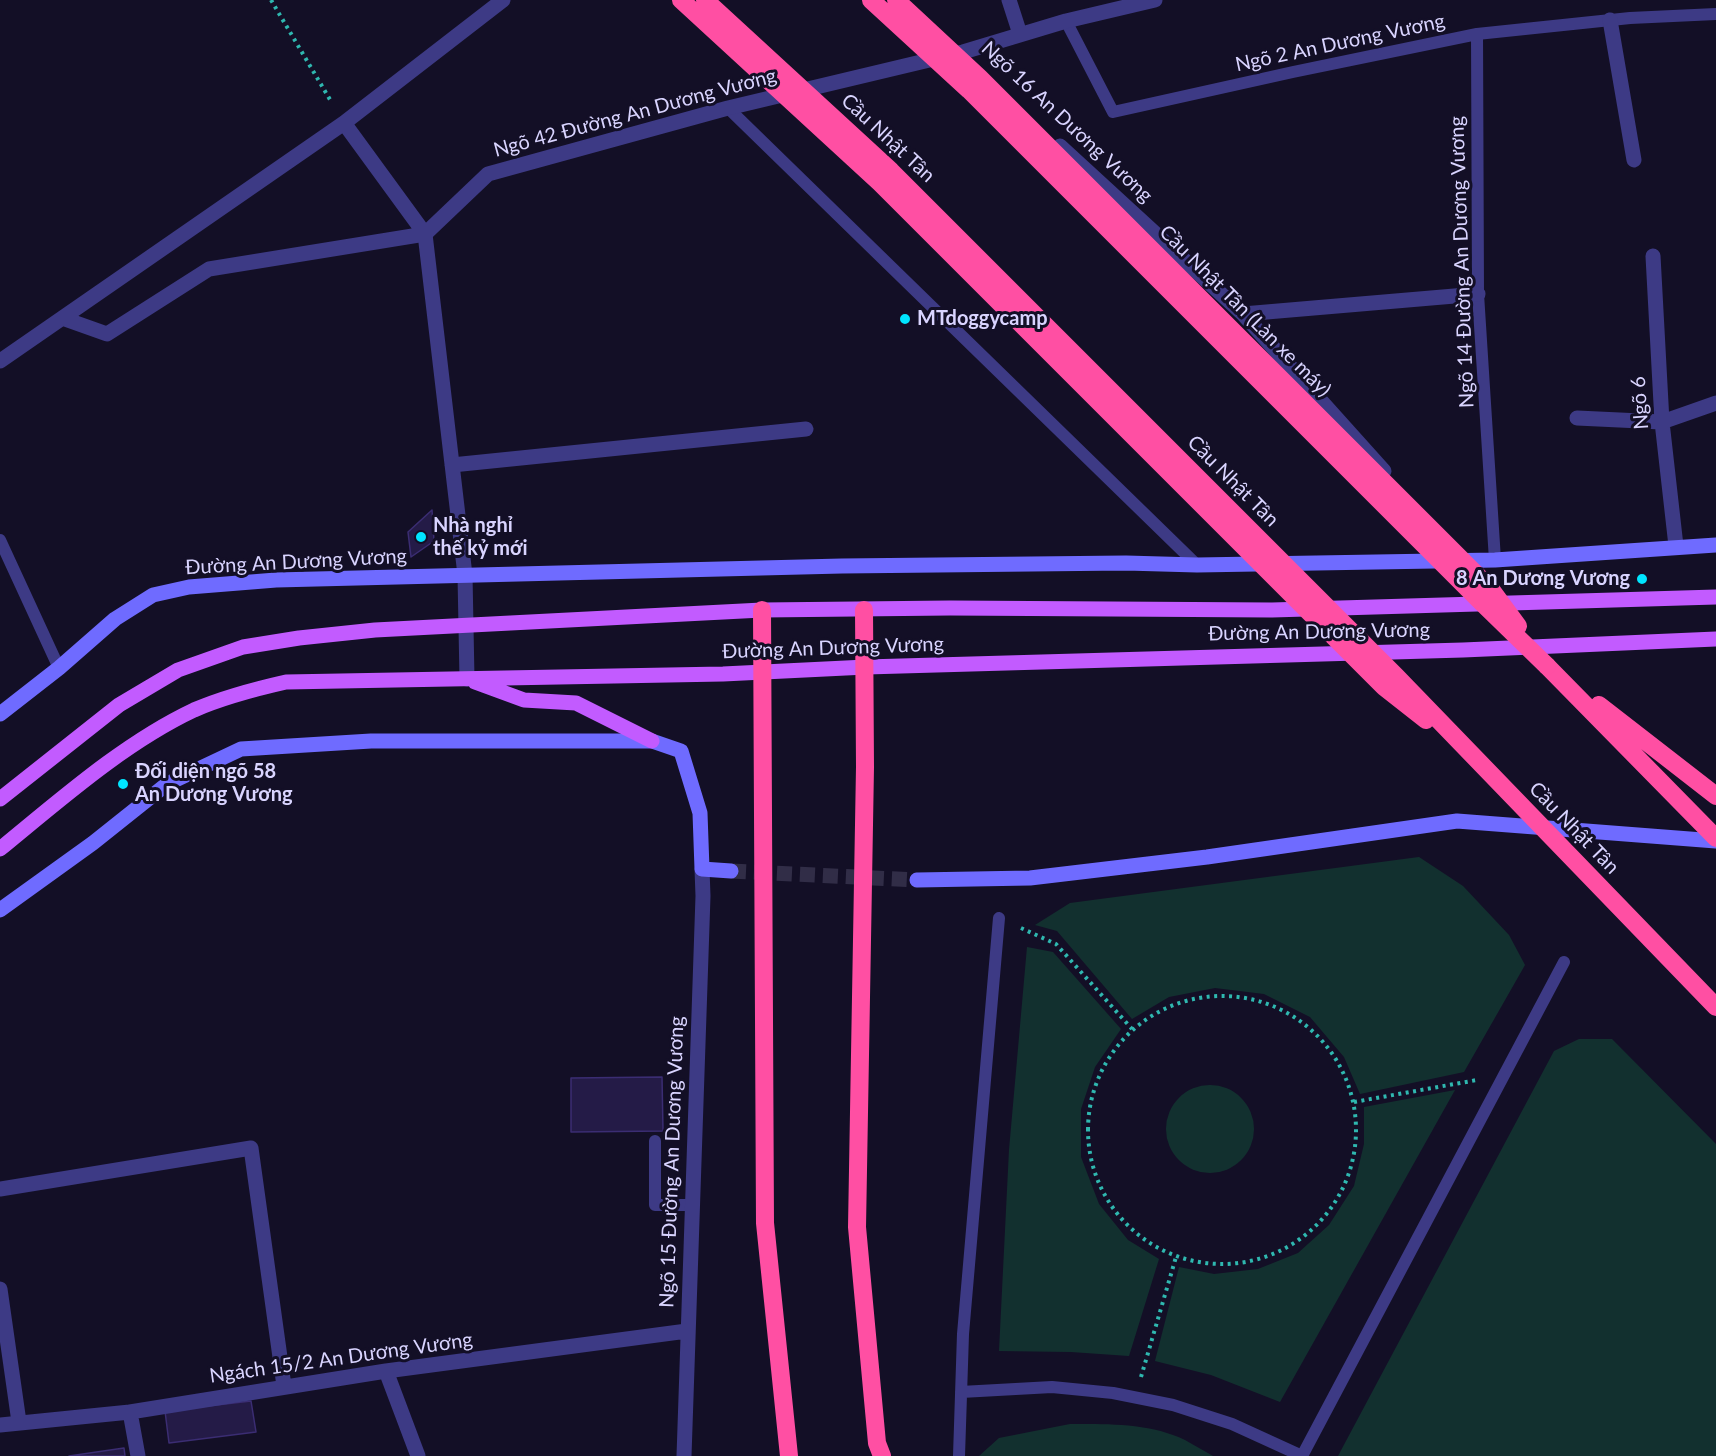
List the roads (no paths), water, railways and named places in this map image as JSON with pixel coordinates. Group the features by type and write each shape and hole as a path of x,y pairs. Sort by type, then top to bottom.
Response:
{"highway":[{"path":"681,0 880,183 1384,687 1481,764"},
{"name":"Cầu Nhật Tân","path":"705,0 891,171 1396,676 1716,1007"},
{"path":"872,0 969,90 1469,591 1547,666 1716,840"},
{"name":"Cầu Nhật Tân (Làn xe máy)","path":"896,0 980,78 1490,588 1547,666"},
{"path":"762,610 765,1223 789,1456"},
{"path":"864,610 866,667 857,1227 877,1443 882,1456"},
{"path":"1547,666 1716,796"}],"main road":[{"name":"Đường An Dương Vương","path":"0,799 119,705 178,670 243,647 300,638 375,630 762,610 950,608 1272,610 1716,597"},
{"name":"Đường An Dương Vương","path":"0,849 74,789 140,741 194,711 232,695 286,682 762,672 1463,650 1716,639"},
{"path":"467,679 524,700 576,703 652,741"}],"street":[{"path":"0,361 344,123 503,0"},
{"path":"1009,0 1020,34"},
{"name":"Ngõ 42 Đường An Dương Vương","path":"425,234 488,174 728,108 963,52 1066,21 1155,0"},
{"path":"1610,20 1634,160"},
{"name":"Ngõ 16 An Dương Vương","path":"963,52 1060,147 1243,314 1464,560"},
{"path":"344,123 425,234 465,575 467,679"},
{"path":"62,318 106,334 209,269 425,234"},
{"name":"Ngõ 6","path":"1653,256 1662,422 1676,546"},
{"path":"1243,314 1479,294"},
{"path":"1577,418 1662,422 1716,403"},
{"path":"452,465 806,429"},
{"name":"Đường An Dương Vương","path":"0,714 59,668 115,619 153,595 189,587 276,580 842,566 1126,563 1197,565 1495,560 1716,545"},
{"path":"0,910 93,843 167,784 242,749 371,741 652,741 681,751 700,813 702,869 731,871"},
{"path":"917,880 1030,878 1218,855 1457,821 1716,840"},
{"name":"Ngõ 15 Đường An Dương Vương","path":"684,1456 703,896 702,869"},
{"path":"0,1189 251,1148 284,1386"},
{"path":"0,1289 19,1422"},
{"name":"Ngách 15/2 An Dương Vương","path":"0,1425 130,1412 387,1371 687,1331"},
{"path":"387,1371 418,1456"},
{"path":"130,1412 138,1456"}],"lane":[{"path":"908,0 963,52"},
{"name":"Ngõ 2 An Dương Vương","path":"1066,21 1113,112 1478,34 1610,20 1716,14"},
{"name":"Ngõ 14 Đường An Dương Vương","path":"1478,34 1479,294 1495,560"},
{"path":"728,108 1197,565"},
{"path":"0,540 59,668"},
{"path":"959,1456 963,1334 999,918"},
{"path":"961,1392 1052,1387 1135,1397 1173,1405 1232,1424 1302,1456 1564,962"},
{"path":"655,1141 655,1205 692,1205"}],"tunnel":[{"path":"731,871 917,880"}],"place":[{"name":"MTdoggycamp","path":"905,319"},
{"name":"Nhà nghỉ thế kỷ mới","path":"421,537"},
{"name":"8 An Dương Vương","path":"1642,579"},
{"name":"Đối diện ngõ 58 An Dương Vương","path":"123,784"}]}
